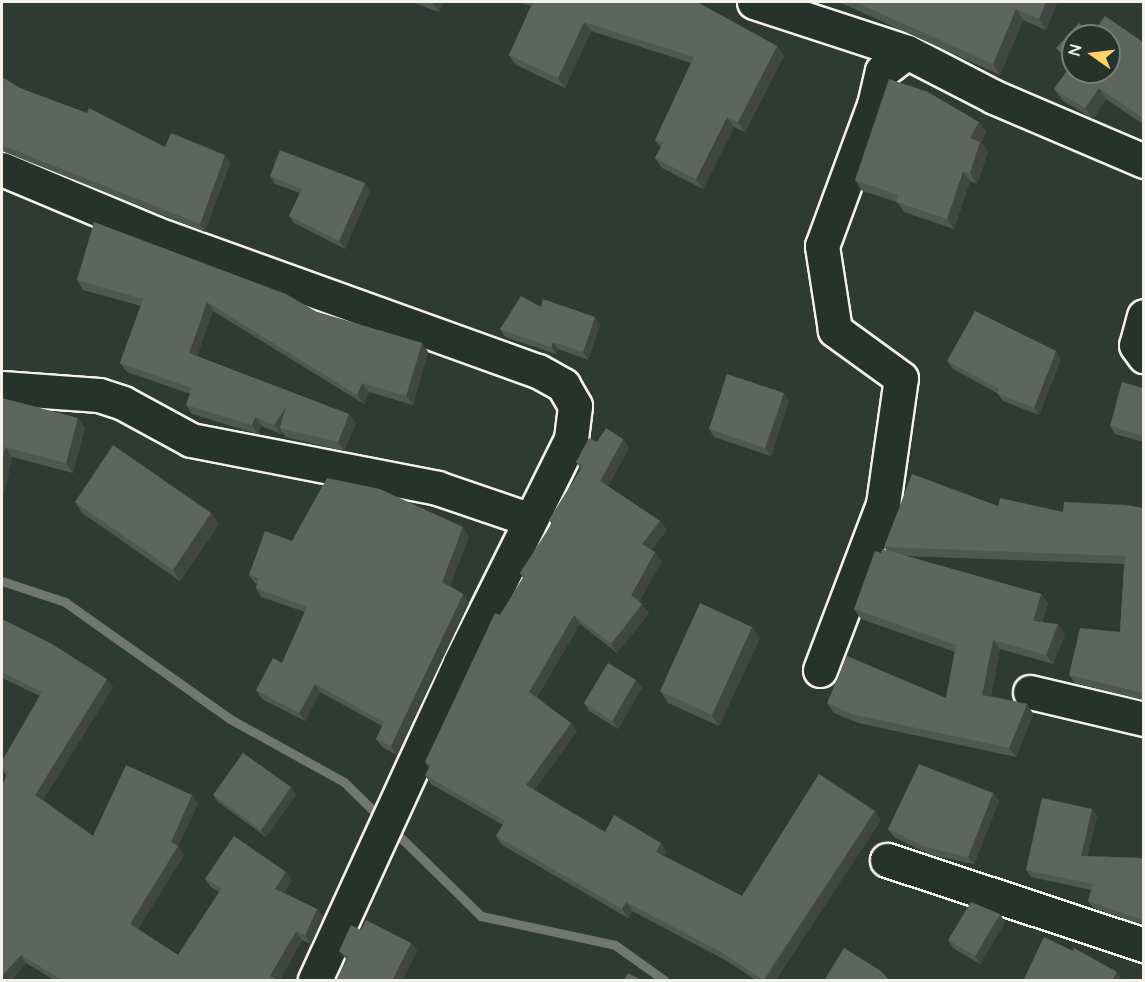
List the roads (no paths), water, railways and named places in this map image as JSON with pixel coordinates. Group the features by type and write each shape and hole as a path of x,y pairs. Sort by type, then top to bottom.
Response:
{"street":[{"path":"754,2 907,52 994,97 1143,161"},
{"path":"820,670 883,504 901,378 835,330 822,246 874,105 882,71 907,52"},
{"path":"2,169 154,233 538,371 563,385 575,406 571,439 528,519 315,981"},
{"path":"1143,316 1136,345 1143,356"},
{"path":"2,388 99,395 123,403 201,443 427,486 528,519"},
{"path":"1030,692 1143,719"},
{"path":"887,860 1143,945"}],"waterway":[{"path":"2,581 65,602 230,719 344,782 481,916 615,945 664,980"}]}
